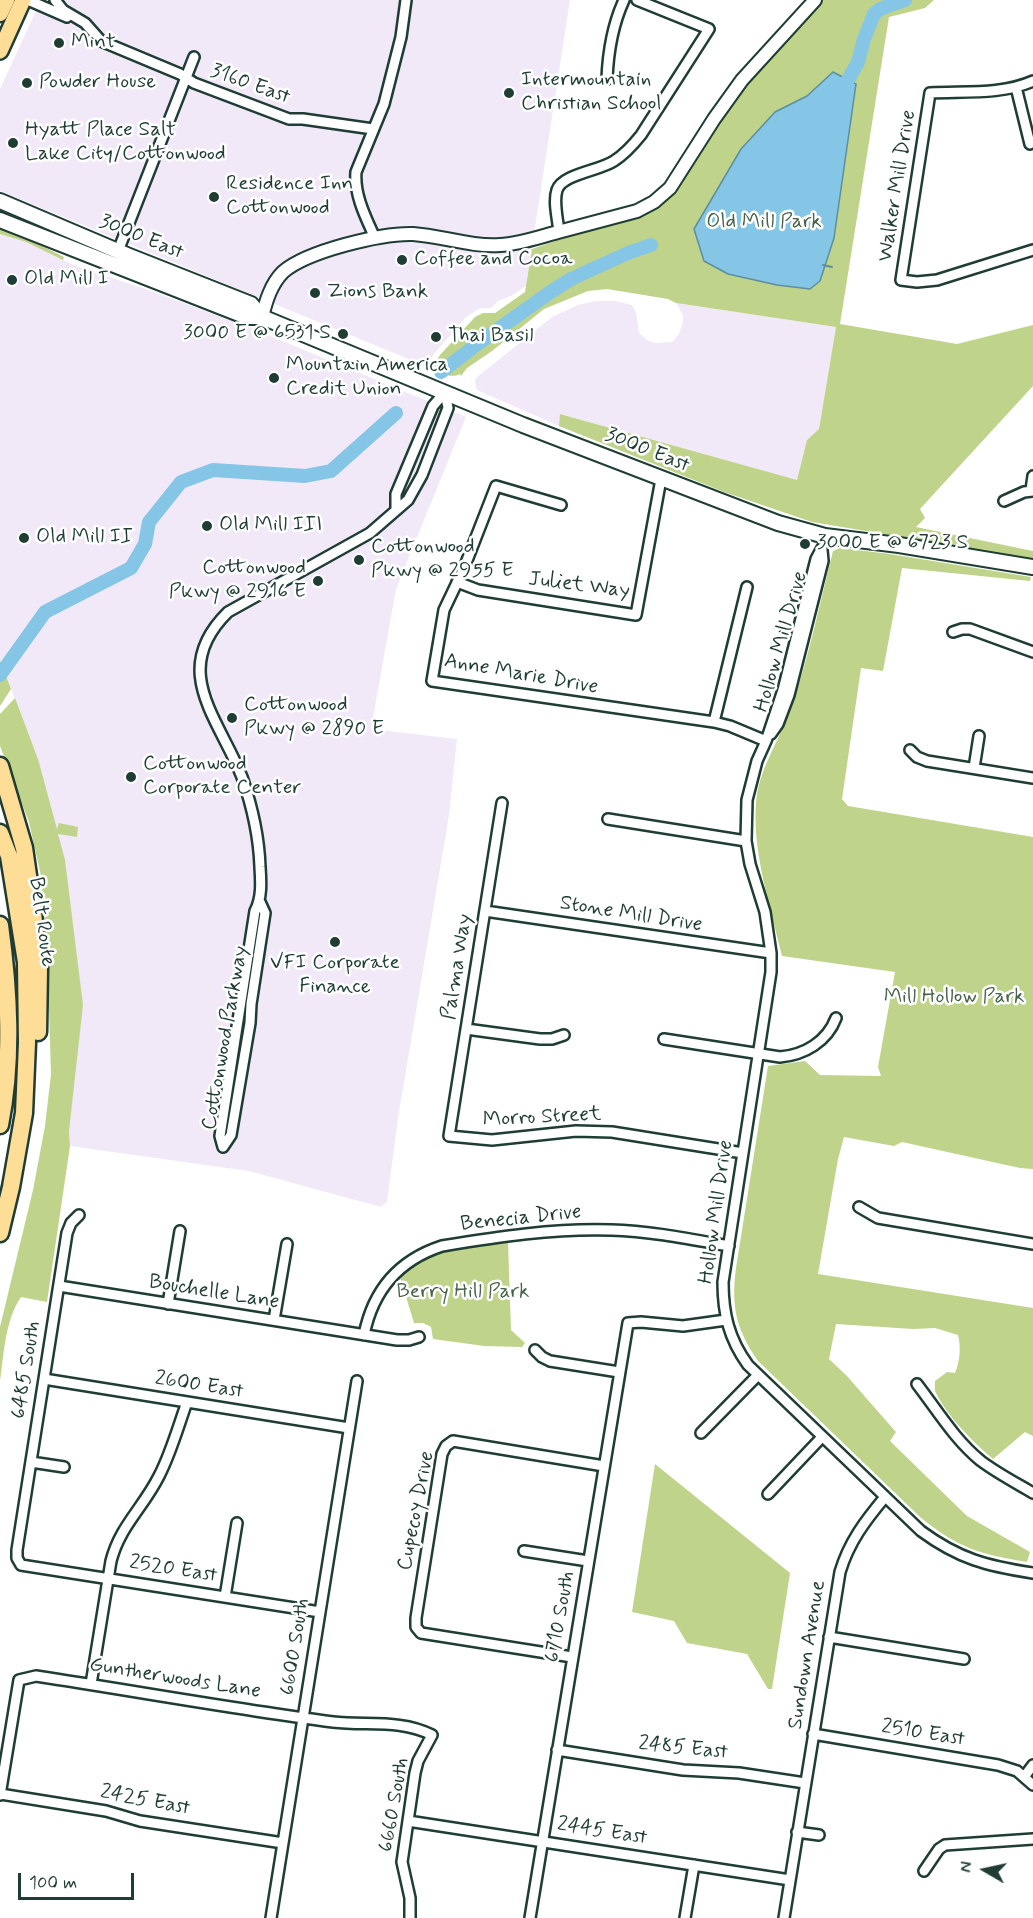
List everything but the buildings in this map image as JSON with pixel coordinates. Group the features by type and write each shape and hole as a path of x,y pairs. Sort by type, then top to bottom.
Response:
{"highway":[{"path":"0,13 6,0"},
{"path":"0,766 24,848 33,903 39,968 38,1041 24,1113"},
{"name":"Belt Route","path":"0,833 9,856 26,962 27,1043 24,1113 0,1233"},
{"name":"Belt Route","path":"0,925 6,966 9,1043 0,1125"}],"main road":[{"path":"0,51 23,0"},
{"name":"3000 East","path":"0,201 251,304 262,317"},
{"name":"3000 East","path":"0,220 247,318 262,317 660,479 824,542 911,547 1033,567"}],"street":[{"path":"28,0 85,23"},
{"path":"54,0 63,10 85,23"},
{"path":"375,238 355,182 359,162 384,104 401,37 406,0"},
{"path":"607,79 608,62 619,11 624,0"},
{"path":"559,232 555,198 561,183 567,178 601,168 615,161 629,149 641,135 709,29 637,0"},
{"path":"262,317 275,283 283,273 301,259 375,238 412,234 480,245 520,243 637,211 670,189 714,119 742,80 815,0"},
{"name":"3160 East","path":"85,23 101,41 194,83 289,119 374,129"},
{"path":"118,251 194,57"},
{"name":"Walker Mill Drive","path":"1033,81 1003,89 930,93 901,280 918,282 937,280 1033,250"},
{"path":"1016,87 1030,144"},
{"path":"396,510 396,494 433,406 445,392"},
{"name":"Cottonwood Parkway","path":"260,902 253,922 220,1136 223,1148 231,1135 265,913 260,902 260,854 250,804 232,754 201,687 201,653 215,624 228,612 350,546 370,533 408,500 422,475 448,408 445,392"},
{"path":"1004,501 1032,490 1033,476"},
{"name":"Juliet Way","path":"457,582 478,590 636,615 660,479"},
{"name":"Anne Marie Drive","path":"561,506 496,486 444,610 432,681 714,722 766,741"},
{"name":"Hollow Mill Drive","path":"824,542 816,559 786,677 766,741 757,761 747,800 746,841 750,864 765,912 771,953 769,994 723,1282 726,1320 734,1344 748,1365 921,1531 955,1553 990,1566 1033,1573"},
{"path":"714,722 747,587"},
{"path":"953,632 970,629 1033,652"},
{"path":"974,768 980,736"},
{"path":"910,750 917,757 927,761 1033,778"},
{"name":"Palma Way","path":"449,1136 502,803"},
{"path":"608,819 746,841"},
{"name":"Stone Mill Drive","path":"485,911 771,953"},
{"path":"664,1039 780,1057 792,1056 803,1052 826,1036 832,1029 836,1018"},
{"path":"466,1029 540,1039 552,1039 564,1035"},
{"name":"Morro Street","path":"449,1136 492,1140 592,1130 743,1153"},
{"path":"859,1206 878,1218 1033,1244"},
{"name":"6485 South","path":"21,1564 17,1558 17,1550 67,1233 71,1223 79,1215"},
{"name":"Benecia Drive","path":"364,1335 376,1296 386,1281 413,1258 442,1246 558,1231 594,1229 629,1231 729,1245"},
{"path":"168,1304 180,1231"},
{"path":"274,1320 287,1244"},
{"name":"Bouchelle Lane","path":"59,1286 398,1340 419,1337"},
{"name":"6710 South","path":"530,1918 628,1323 683,1326 726,1320"},
{"path":"535,1350 550,1361 619,1372"},
{"path":"701,1433 758,1375"},
{"name":"2600 East","path":"44,1379 349,1428"},
{"name":"6600 South","path":"271,1918 357,1381"},
{"path":"917,1384 970,1452 994,1470 1033,1493"},
{"path":"91,1684 115,1546 121,1533 159,1477 187,1402"},
{"path":"768,1494 822,1437"},
{"name":"Cupecoy Drive","path":"572,1657 421,1633 416,1627 442,1454 446,1446 453,1441 604,1466"},
{"path":"31,1462 64,1467"},
{"name":"Sundown Avenue","path":"784,1918 838,1580 844,1557 858,1529 885,1497"},
{"path":"225,1597 237,1523"},
{"path":"524,1551 588,1561"},
{"name":"2520 East","path":"21,1564 320,1612"},
{"path":"829,1636 964,1659"},
{"name":"Guntherwoods Lane","path":"0,1794 19,1680 36,1676 344,1723 387,1724 414,1728 432,1735"},
{"name":"2510 East","path":"813,1734 998,1765 1017,1771 1033,1785"},
{"name":"6660 South","path":"410,1918 410,1898 402,1862 418,1761 432,1735"},
{"name":"2485 East","path":"557,1750 683,1770 739,1773 805,1783"},
{"path":"1024,1777 1033,1765"},
{"name":"2425 East","path":"0,1794 106,1811 140,1821 283,1843"},
{"name":"2445 East","path":"408,1821 790,1880"},
{"path":"797,1832 819,1835"},
{"path":"924,1871 939,1849 945,1845 1033,1839"},
{"path":"685,1918 694,1865"}],"shaded area":[{"path":"41,0 570,0 526,286 498,301 491,308 480,308 466,317 433,355 428,367 0,191 0,89"},
{"path":"0,234 26,242 78,267 143,288 251,328 466,417 396,589 371,729 457,739 449,815 398,1118 387,1202 381,1207 249,1171 70,1146 38,759 0,660"},
{"path":"595,301 615,301 632,305 636,312 639,333 655,343 672,342 679,334 683,315 676,303 836,327 819,429 807,440 797,481 561,414 559,426 477,390 475,381 477,377 552,317 578,305"}],"green space":[{"name":"Old Mill Park","path":"821,0 934,0 925,8 889,17 840,324 957,344 1033,325 1033,386 920,509 925,518 916,527 1033,551 1033,559 812,522 724,492 559,426 560,414 797,480 807,440 819,429 836,327 676,303 668,299 607,289 588,291 544,309 467,368 461,376 460,374 453,376 445,374 433,366 440,355 475,317 483,313 495,313 525,292 532,249 585,231 636,218 661,204 680,183 730,106"},
{"path":"0,229 24,237 64,257 63,260 26,242 0,234"},
{"name":"Mill Hollow Park","path":"840,548 1031,577 1030,581 902,568 883,671 861,668 842,799 848,806 1033,837 1033,1169 902,1142 894,1146 844,1137 818,1274 1033,1308 1033,1436 1025,1432 993,1459 955,1421 935,1391 935,1381 947,1372 955,1373 960,1354 958,1335 935,1328 913,1329 836,1324 829,1359 896,1432 890,1441 967,1516 1030,1552 1027,1562 995,1556 958,1543 920,1517 758,1361 740,1328 737,1317 734,1294 736,1268 768,1066 805,1061 820,1075 881,1076 878,1067 895,972 782,956 763,880 757,841 756,804 761,778 792,706 833,551"},
{"path":"0,660 11,689 0,706"},
{"path":"15,698 38,759 57,829 59,823 78,827 77,837 58,834 65,860 83,1005 69,1131 70,1146 47,1302 21,1297 8,1327 0,1381 0,1327 33,1190 45,1126 51,1074 47,944 41,876 29,822 0,746 0,714"},
{"name":"Berry Hill Park","path":"508,1242 511,1330 525,1343 522,1347 484,1346 433,1339 431,1327 423,1323 414,1323 399,1274 420,1258 443,1250"},
{"path":"655,1464 790,1573 772,1689 768,1689 747,1654 687,1643 674,1621 632,1612"}],"water":[{"path":"833,72 856,84 834,238 820,281 810,289 777,285 728,274 704,261 694,229 741,149 775,112 807,96"}],"waterway":[{"path":"839,96 858,62 874,14 880,9 905,0"},
{"path":"441,372 571,279 651,245"},
{"path":"823,265 832,267"},
{"path":"0,675 45,612 131,568 145,544 149,522 181,482 213,470 305,476 331,471 396,413"}],"place":[{"name":"Mint","path":"59,43"},
{"name":"Powder House","path":"27,83"},
{"name":"Intermountain Christian School","path":"509,93"},
{"name":"Hyatt Place Salt Lake City/Cottonwood","path":"13,143"},
{"name":"Residence Inn Cottonwood","path":"214,197"},
{"name":"Coffee and Cocoa","path":"402,260"},
{"name":"Old Mill I","path":"12,280"},
{"name":"Zions Bank","path":"315,293"},
{"name":"3000 E @ 6531 S","path":"343,334"},
{"name":"Thai Basil","path":"436,337"},
{"name":"Mountain America Credit Union","path":"274,378"},
{"name":"Old Mill III","path":"207,526"},
{"name":"Old Mill II","path":"24,538"},
{"name":"3000 E @ 6723 S","path":"805,544"},
{"name":"Cottonwood Pkwy @ 2955 E","path":"359,560"},
{"name":"Cottonwood Pkwy @ 2916 E","path":"318,581"},
{"name":"Cottonwood Pkwy @ 2890 E","path":"232,718"},
{"name":"Cottonwood Corporate Center","path":"131,777"},
{"name":"VFI Corporate Finance","path":"335,942"}]}
